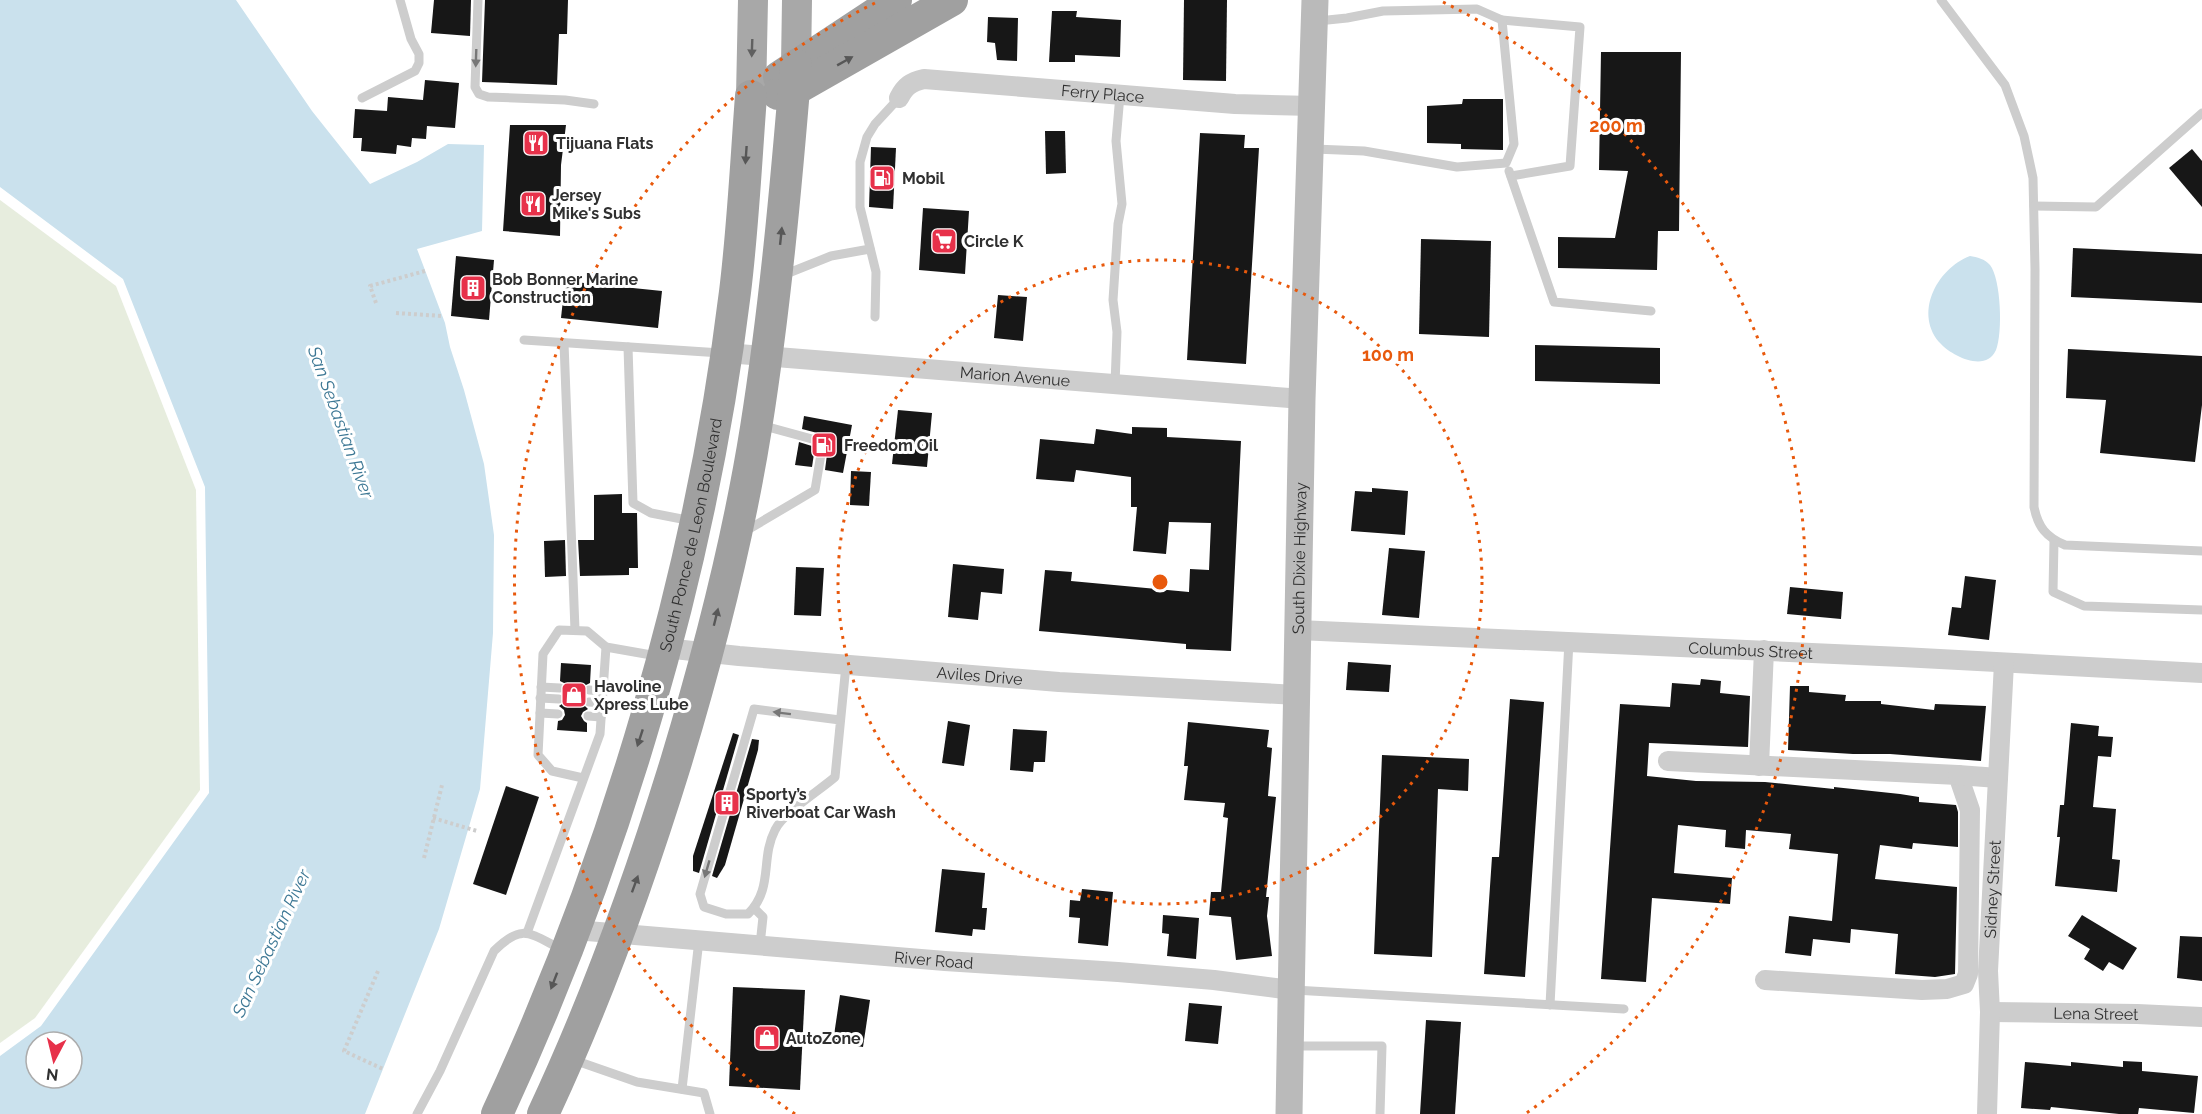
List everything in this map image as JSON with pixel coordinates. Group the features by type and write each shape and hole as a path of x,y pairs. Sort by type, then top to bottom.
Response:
{"highway":[{"path":"543,1114 618,933 665,797 707,654 734,538 767,357 777,277 795,78 896,0"},
{"path":"751,96 795,78 952,0"},
{"name":"South Ponce de Leon Boulevard","path":"496,1114 543,1010 570,941 638,743 663,652 706,467 726,353 735,291 751,96"}],"main road":[{"name":"South Ponce de Leon Boulevard","path":"751,96 753,0"},
{"path":"795,78 797,0"},
{"name":"South Dixie Highway","path":"1289,1114 1302,399 1315,11"}],"street":[{"name":"Ferry Place","path":"899,99 903,90 912,82 924,79 1235,104 1313,106"},
{"name":"Marion Avenue","path":"726,353 1302,399"},
{"name":"Columbus Street","path":"1298,630 1764,650 2202,673"},
{"path":"1760,766 1764,650"},
{"name":"Aviles Drive","path":"663,652 1059,682 1297,695"},
{"name":"Sidney Street","path":"1987,1114 1990,1012 1988,971 2004,663"},
{"path":"1668,761 1998,778"},
{"path":"1765,980 1922,990 1947,989 1964,984 1968,974 1970,810 1958,775"},
{"name":"River Road","path":"570,941 618,933 945,962 1214,980 1291,990"},
{"name":"Lena Street","path":"1990,1012 2202,1017"}],"lane":[{"path":"362,98 415,71 420,63 400,0"},
{"path":"478,0 475,87 479,94 488,97 565,100 594,104"},
{"path":"1941,0 2005,85 2024,136 2033,178 2036,269 2034,507 2037,520 2043,531 2054,541 2065,545 2202,551"},
{"path":"1315,11 1347,18 1383,11 1477,9 1502,20 1580,27 1569,166 1511,176"},
{"path":"1502,20 1514,144 1506,163 1554,302 1652,311"},
{"path":"1115,384 1117,332 1113,300 1118,224 1122,204 1116,141 1120,95"},
{"path":"875,317 876,272 860,207 860,162 867,137 874,124 899,99"},
{"path":"2034,206 2096,207 2202,114"},
{"path":"1311,149 1364,151 1457,167 1506,163"},
{"path":"777,277 831,256 870,249"},
{"path":"524,340 726,353"},
{"path":"564,343 574,630"},
{"path":"628,347 633,503 651,513 694,522"},
{"path":"734,538 815,490 823,442 756,424"},
{"path":"2054,541 2052,592 2084,606 2202,610"},
{"path":"584,778 552,771 538,754 543,654 559,630 587,631 606,647 663,652"},
{"path":"1550,1005 1569,641"},
{"path":"527,933 600,734 606,647"},
{"path":"840,720 754,709 700,894 704,907 726,914 748,914 758,904 766,878 767,853 775,829 788,814 835,777 846,665"},
{"path":"541,687 560,688"},
{"path":"590,690 603,691"},
{"path":"540,698 559,699"},
{"path":"589,702 602,703"},
{"path":"540,713 558,714"},
{"path":"588,716 601,717"},
{"path":"754,908 763,918 760,945"},
{"path":"417,1114 440,1071 494,951 508,937 527,933 570,941"},
{"path":"682,1089 699,940"},
{"path":"1291,990 1624,1009"},
{"path":"1291,1046 1382,1046 1380,1114"},
{"path":"567,1058 637,1082 704,1093 710,1114"}],"path":[{"path":"376,303 370,286 425,272"},
{"path":"396,313 442,316"},
{"path":"424,858 442,784"},
{"path":"434,818 477,831"},
{"path":"378,971 344,1051 383,1069"}],"green space":[{"path":"0,200 116,286 196,490 200,790 35,1018 0,1043"}],"water":[{"name":"San Sebastian River","path":"0,0 236,0 312,111 370,184 417,162 448,144 484,145 482,231 417,249 445,323 484,464 494,535 493,633 480,789 439,929 365,1114 0,1114 0,1056 24,1038 24,1090 84,1090 84,1030 36,1030 41,1026 209,793 205,487 123,279 0,187"},
{"path":"1970,256 1990,265 1997,282 2000,306 2000,332 1996,350 1991,357 1977,361 1961,357 1946,349 1933,332 1929,320 1932,294 1938,282 1958,262"}],"building":[{"path":"434,0 471,0 470,36 431,33"},
{"path":"485,0 568,0 567,34 559,34 557,85 482,82"},
{"path":"1184,0 1227,0 1226,81 1183,80"},
{"path":"1052,11 1077,11 1076,17 1121,20 1120,57 1075,55 1075,62 1049,62"},
{"path":"988,17 1018,18 1017,61 997,60 995,43 987,42"},
{"path":"1601,52 1681,52 1679,231 1658,231 1657,270 1558,268 1558,237 1615,238 1628,171 1599,170"},
{"path":"425,80 459,83 455,128 427,126 426,139 412,138 411,147 397,145 396,154 361,151 362,138 353,138 355,109 387,111 388,97 423,100"},
{"path":"1463,99 1503,99 1503,150 1461,149 1461,144 1427,143 1427,106 1462,104"},
{"path":"510,125 566,125 561,165 560,236 503,231"},
{"path":"1045,131 1065,131 1066,173 1046,174"},
{"path":"1200,133 1245,135 1244,148 1259,148 1246,364 1187,360"},
{"name":"Mobil","path":"871,147 896,148 893,209 869,207"},
{"path":"2192,149 2202,161 2202,207 2169,168"},
{"name":"Circle K","path":"923,208 969,211 965,274 919,270"},
{"path":"1421,239 1491,241 1489,337 1419,334"},
{"path":"2073,248 2202,254 2202,303 2071,297"},
{"name":"Bob Bonner Marine Construction","path":"456,256 494,260 489,320 451,316"},
{"path":"565,281 662,291 658,328 561,318"},
{"path":"998,295 1027,297 1023,341 994,338"},
{"path":"1535,345 1660,348 1660,384 1535,381"},
{"path":"2068,349 2202,356 2202,405 2195,462 2100,453 2106,400 2066,398"},
{"path":"898,410 932,413 927,467 892,464"},
{"path":"804,416 852,425 843,473 825,470 829,439 825,435 802,429"},
{"path":"1132,427 1167,428 1167,437 1241,441 1231,651 1186,649 1186,644 1039,631 1045,570 1072,572 1071,581 1189,592 1190,569 1209,570 1211,523 1169,522 1166,554 1133,551 1137,507 1131,507 1131,477 1076,470 1074,482 1036,479 1040,439 1094,444 1096,429 1132,434"},
{"path":"799,442 815,447 812,467 795,465"},
{"path":"851,471 871,472 869,506 850,505"},
{"path":"1372,488 1408,491 1405,535 1351,531 1355,491 1372,492"},
{"path":"622,494 622,513 637,513 638,568 629,568 629,575 580,576 578,540 594,540 594,495"},
{"path":"565,540 566,576 545,577 544,541"},
{"path":"1389,548 1425,551 1419,618 1382,615"},
{"path":"953,564 1004,569 1002,594 981,592 978,620 948,617"},
{"path":"796,567 824,568 821,616 794,615"},
{"path":"1965,576 1996,580 1989,640 1948,635 1952,607 1961,608"},
{"path":"1790,587 1843,592 1841,619 1787,614"},
{"path":"1348,662 1391,665 1389,692 1346,690"},
{"name":"Havoline Xpress Lube","path":"561,663 591,665 590,683 582,690 586,696 583,704 588,709 581,716 587,723 587,732 557,730 558,721 562,720 565,715 564,710 559,706 565,702 563,694 567,689 566,684 560,681"},
{"path":"1701,679 1721,681 1720,693 1750,696 1748,747 1649,743 1647,776 1696,781 1765,782 1834,789 1834,787 1900,794 1919,797 1919,802 1956,805 1958,847 1913,843 1912,849 1880,845 1875,879 1957,887 1955,974 1935,977 1895,974 1898,934 1851,929 1850,943 1813,939 1811,956 1785,953 1789,916 1832,921 1838,854 1789,849 1791,834 1746,830 1745,849 1725,847 1726,830 1678,825 1674,873 1732,878 1730,904 1652,898 1646,982 1601,979 1620,704 1670,707 1672,683 1700,685"},
{"path":"1790,686 1809,686 1809,692 1846,695 1845,701 1881,701 1881,704 1934,710 1935,704 1986,706 1981,761 1890,754 1788,750"},
{"path":"1510,699 1544,702 1525,977 1484,974 1492,857 1499,857"},
{"path":"948,721 970,725 964,766 942,763"},
{"path":"1188,722 1269,730 1267,747 1272,748 1268,796 1276,797 1266,897 1269,897 1267,916 1272,956 1236,960 1231,917 1209,915 1211,892 1221,892 1228,818 1223,817 1225,803 1184,800 1188,766 1184,766"},
{"path":"2071,723 2099,726 2098,736 2113,737 2111,757 2098,756 2093,807 2116,809 2112,859 2120,860 2117,892 2055,886 2060,837 2057,837 2060,805 2064,805"},
{"path":"1013,729 1047,731 1045,762 1034,762 1033,772 1010,770"},
{"path":"733,733 739,735 699,873 693,871 693,856"},
{"path":"752,739 759,740 758,750 725,865 717,878 712,876"},
{"path":"1382,755 1469,759 1468,791 1438,789 1432,957 1374,954"},
{"path":"506,786 539,797 506,895 473,884"},
{"path":"942,869 985,873 982,908 987,908 985,930 973,929 972,936 935,932"},
{"path":"1082,889 1113,892 1108,946 1078,943 1080,918 1069,917 1070,900 1080,901"},
{"path":"1163,915 1199,918 1196,959 1167,956 1169,934 1162,933"},
{"path":"2082,915 2137,948 2123,970 2109,962 2103,971 2084,959 2090,949 2068,936"},
{"path":"2180,936 2202,937 2202,981 2177,978"},
{"name":"AutoZone","path":"733,987 805,990 800,1090 729,1086"},
{"path":"840,995 870,1000 863,1047 833,1042"},
{"path":"1189,1003 1222,1006 1218,1044 1185,1041"},
{"path":"1426,1020 1461,1022 1455,1114 1420,1114"},
{"path":"2123,1061 2142,1062 2142,1071 2198,1076 2194,1113 2139,1108 2138,1114 2119,1114 2051,1107 2050,1110 2021,1108 2025,1062 2071,1066 2071,1062 2123,1067"}],"place":[{"name":"Tijuana Flats","path":"536,143"},
{"name":"Mobil","path":"882,178"},
{"name":"Jersey Mike's Subs","path":"533,204"},
{"name":"Circle K","path":"944,241"},
{"name":"Bob Bonner Marine Construction","path":"473,288"},
{"name":"Freedom Oil","path":"824,445"},
{"name":"Havoline Xpress Lube","path":"574,695"},
{"name":"Sporty’s Riverboat Car Wash","path":"727,803"},
{"name":"AutoZone","path":"767,1038"}]}
